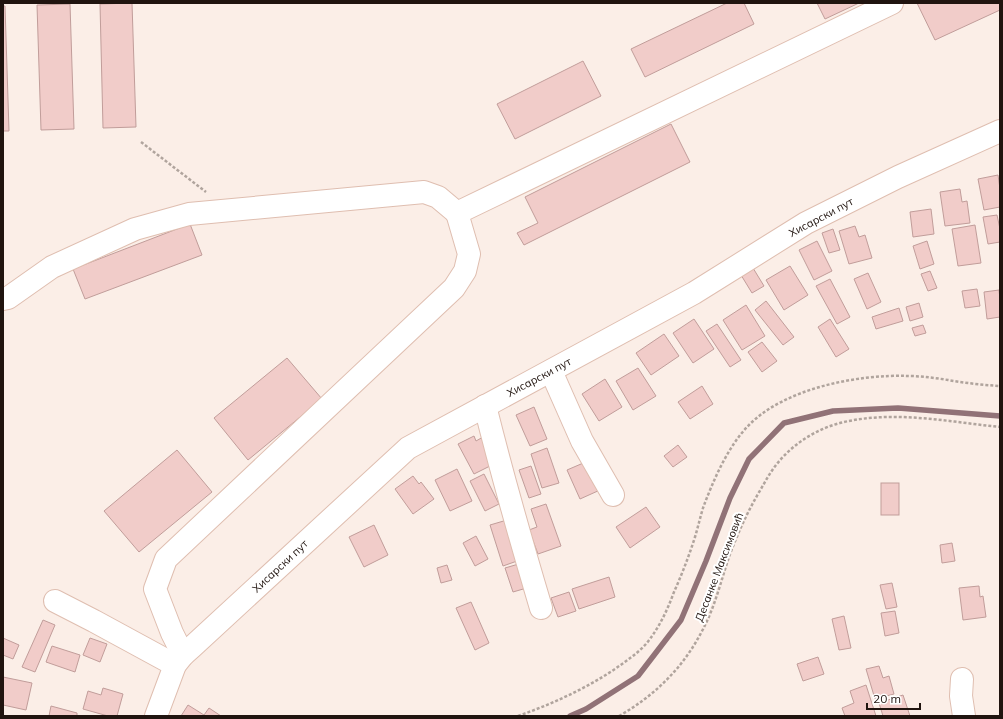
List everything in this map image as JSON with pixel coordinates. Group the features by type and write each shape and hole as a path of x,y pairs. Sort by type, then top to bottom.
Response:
{"street":[{"path":"457,213 892,3"},
{"name":"Хисарски пут","path":"156,716 179,660 408,448 694,293 806,223 898,177 1000,131"},
{"path":"3,299 8,298 52,267 134,229 188,214 424,192 438,197 457,213 469,254 465,271 454,288 166,559 154,589 172,633 179,660"},
{"path":"551,371 582,441 613,495"},
{"path":"485,406 502,473 541,608"},
{"path":"55,601 94,621 179,660"},
{"path":"962,679 961,696 964,716"}],"path":[{"path":"141,142 229,210"},
{"path":"518,716 561,699 584,687 633,657 645,645 656,631 665,615 685,565 711,488 720,468 739,436 758,416 779,403 807,391 848,380 869,377 929,377 1000,386"},
{"name":"Десанке Максимовић","path":"619,716 643,701 658,689 672,675 694,647 710,616 730,553 748,513 776,465 805,438 834,425 849,421 887,416 911,417 1000,427"}],"building":[{"path":"132,3 136,127 103,128 100,4"},
{"path":"727,3 744,3 754,24 645,77 631,49"},
{"path":"817,3 859,3 825,19"},
{"path":"917,3 1000,3 1000,10 935,40"},
{"path":"70,4 74,129 41,130 37,5"},
{"path":"3,6 5,6 9,131 3,131"},
{"path":"583,61 601,96 515,139 497,104"},
{"path":"671,124 690,162 524,245 517,233 538,223 525,197"},
{"path":"998,175 1000,207 984,210 978,179"},
{"path":"960,189 962,202 967,201 970,223 945,226 940,192"},
{"path":"931,209 934,234 913,237 910,212"},
{"path":"997,215 1000,229 1000,242 988,244 983,217"},
{"path":"190,224 202,255 85,299 73,269"},
{"path":"975,225 981,263 958,266 952,229"},
{"path":"855,226 859,237 865,235 872,258 849,264 839,231"},
{"path":"833,229 840,250 829,253 822,233"},
{"path":"817,241 832,271 814,280 799,250"},
{"path":"927,241 934,264 920,269 913,246"},
{"path":"790,266 808,295 784,310 766,280"},
{"path":"753,268 764,286 752,293 741,275"},
{"path":"930,271 937,288 928,291 921,274"},
{"path":"868,273 881,302 867,309 854,279"},
{"path":"830,279 850,317 837,324 816,286"},
{"path":"977,289 980,306 965,308 962,291"},
{"path":"999,290 1000,317 987,319 984,292"},
{"path":"766,301 794,337 783,345 755,310"},
{"path":"919,303 923,317 910,321 906,307"},
{"path":"746,305 765,336 742,350 723,320"},
{"path":"899,308 903,321 876,329 872,317"},
{"path":"694,319 714,349 693,363 673,333"},
{"path":"830,319 849,349 836,357 818,327"},
{"path":"717,324 741,360 730,367 706,331"},
{"path":"923,325 926,333 915,336 912,328"},
{"path":"664,334 679,356 651,375 636,353"},
{"path":"762,342 777,361 762,372 748,352"},
{"path":"287,358 322,399 248,460 214,418"},
{"path":"638,368 656,396 633,410 616,381"},
{"path":"605,379 622,407 599,421 582,394"},
{"path":"702,386 713,404 690,419 678,402"},
{"path":"534,407 547,439 530,446 516,415"},
{"path":"474,436 476,441 483,437 496,463 474,474 458,444"},
{"path":"678,445 687,457 673,467 664,456"},
{"path":"547,448 559,483 542,488 531,454"},
{"path":"177,450 212,492 139,552 104,511"},
{"path":"588,461 600,490 580,499 567,470"},
{"path":"531,466 541,494 529,498 519,470"},
{"path":"457,469 472,501 450,511 435,480"},
{"path":"484,474 499,504 485,511 470,481"},
{"path":"413,476 419,484 421,482 434,499 413,514 395,489"},
{"path":"881,483 899,483 899,515 881,515"},
{"path":"546,504 561,546 538,554 529,530 537,527 531,509"},
{"path":"646,507 660,527 630,548 616,527"},
{"path":"507,520 520,560 503,566 490,525"},
{"path":"374,525 388,555 364,567 349,537"},
{"path":"476,536 488,559 475,566 463,543"},
{"path":"952,543 955,561 942,563 940,545"},
{"path":"522,563 530,587 513,592 505,568"},
{"path":"447,565 452,580 441,583 437,568"},
{"path":"609,577 615,597 579,609 572,589"},
{"path":"892,583 897,607 886,609 880,585"},
{"path":"979,586 980,597 983,596 986,617 963,620 959,588"},
{"path":"569,592 576,611 558,617 551,598"},
{"path":"471,602 489,643 475,650 456,608"},
{"path":"895,611 899,633 885,636 881,613"},
{"path":"844,616 851,648 839,650 832,619"},
{"path":"43,620 55,625 35,672 22,667"},
{"path":"3,638 19,645 13,659 3,655"},
{"path":"90,638 107,644 100,662 83,655"},
{"path":"52,646 80,655 75,672 46,662"},
{"path":"818,657 824,674 803,681 797,664"},
{"path":"879,666 883,678 889,676 894,694 875,699 866,669"},
{"path":"3,677 32,683 26,710 3,705"},
{"path":"866,685 876,716 845,716 842,708 854,703 850,691"},
{"path":"103,688 123,694 117,716 108,716 83,709 88,691 101,695"},
{"path":"903,695 910,716 883,716 879,703"},
{"path":"188,705 204,715 209,708 221,716 181,716"},
{"path":"51,706 77,713 77,716 49,716"}],"waterway":[{"path":"570,716 586,709 638,676 681,620 706,561 730,498 749,459 784,423 833,411 898,408 1000,416"}]}
